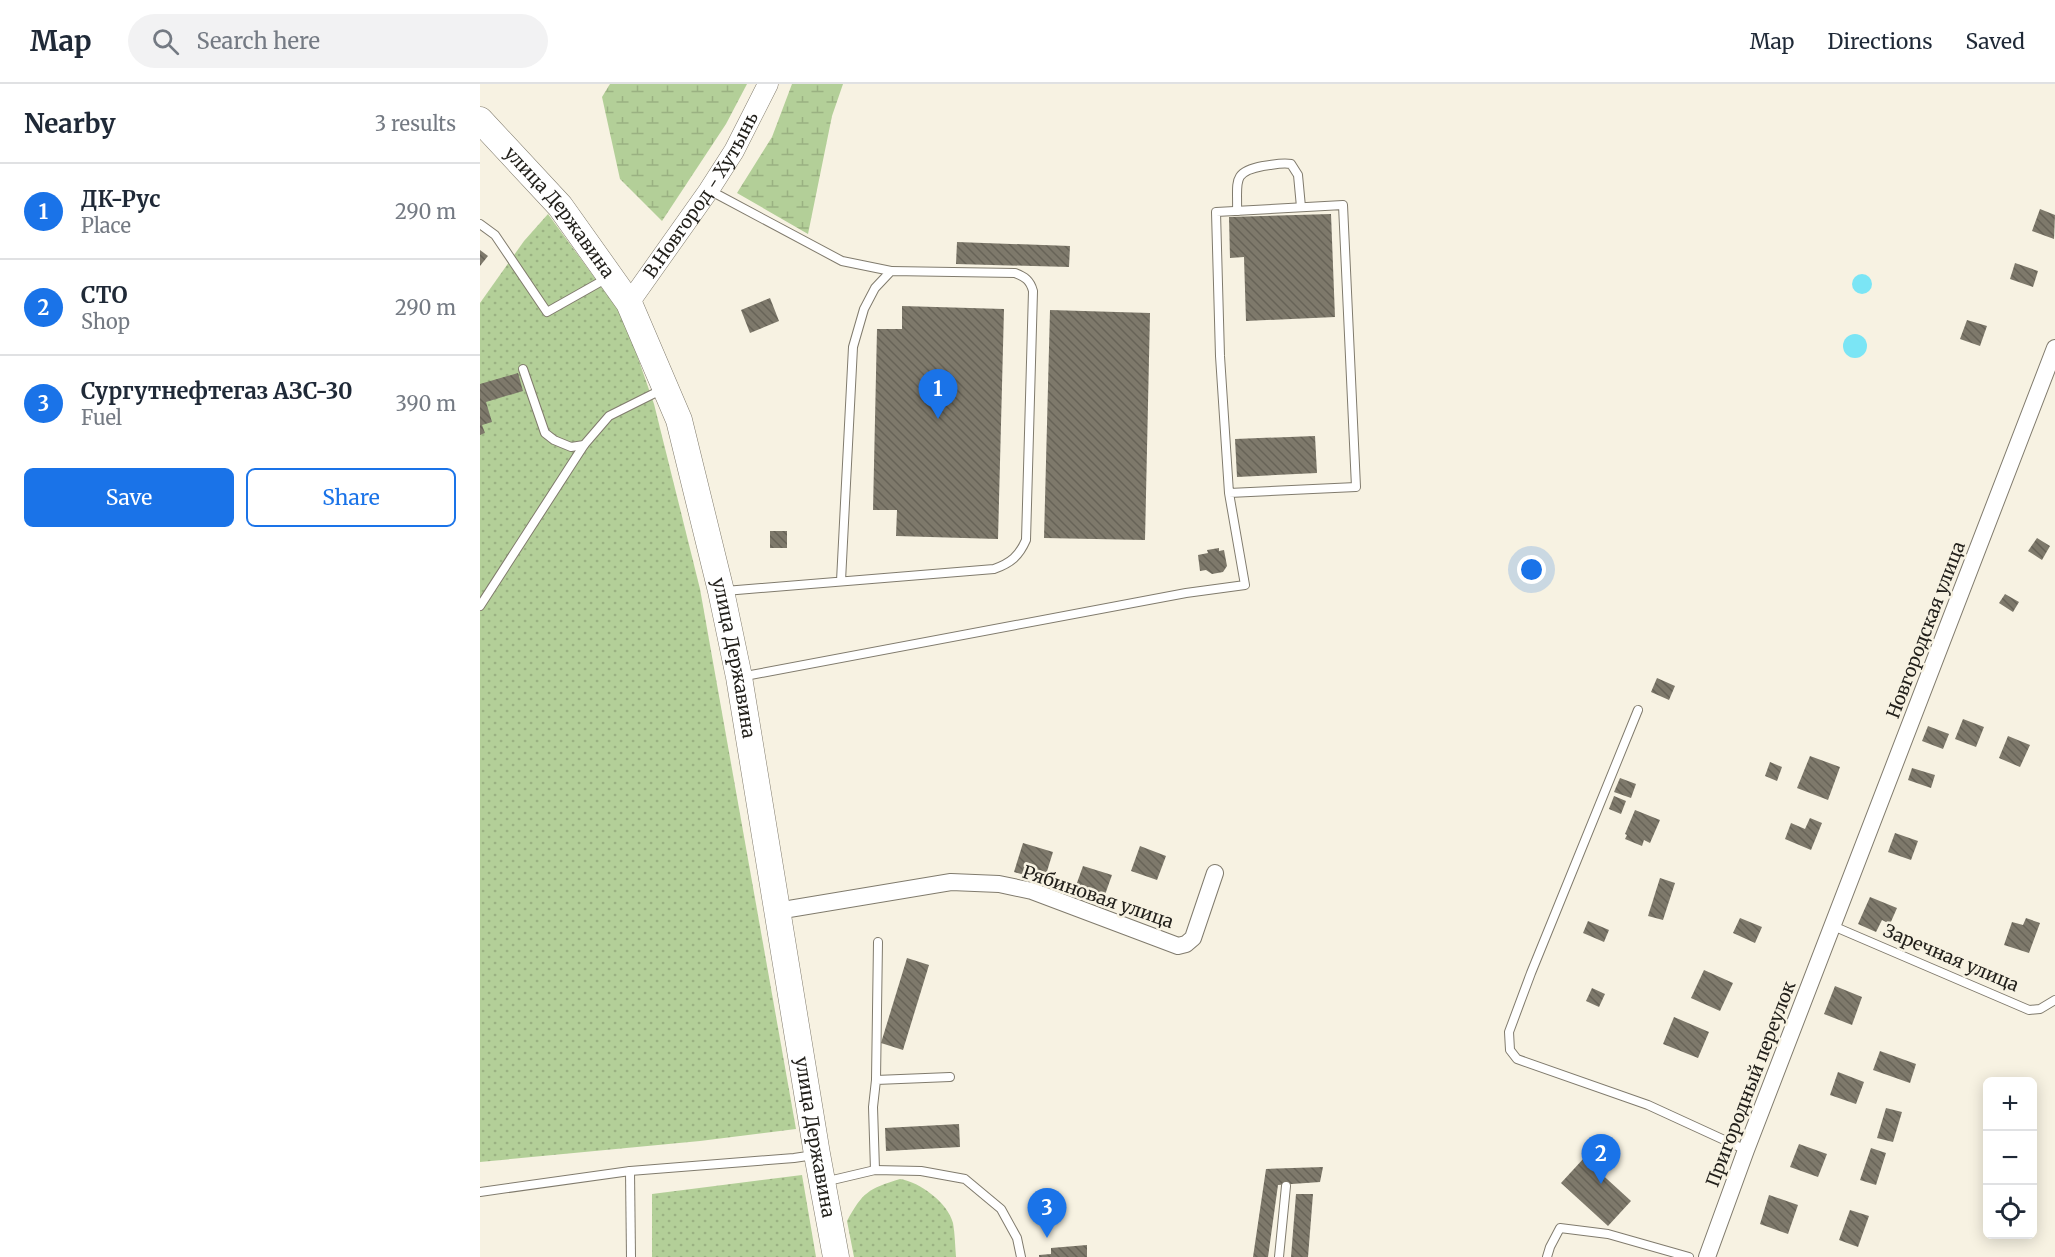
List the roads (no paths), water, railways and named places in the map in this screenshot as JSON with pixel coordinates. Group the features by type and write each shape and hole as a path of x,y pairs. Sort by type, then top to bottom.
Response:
{"main road":[{"name":"улица Державина","path":"480,120 560,206 629,303 679,420 721,591 739,677 836,1257"}],"street":[{"name":"В.Новгород - Хутынь","path":"629,303 710,190 734,151 768,84"},
{"name":"Новгородская улица","path":"1833,926 2055,348"},
{"name":"Рябиновая улица","path":"777,911 951,882 999,884 1032,891 1178,946 1186,944 1193,938 1215,873"},
{"name":"Пригородный переулок","path":"1707,1257 1833,926"}],"lane":[{"path":"1238,211 1238,181 1241,174 1246,169 1284,163 1295,168 1298,175 1301,207"},
{"path":"710,190 842,261 891,271 1015,273 1030,282 1033,291 1026,540 1021,553 1008,564 994,569 721,591"},
{"path":"739,677 1186,593 1245,585 1228,493 1220,356 1216,212 1343,205 1356,487 1228,493"},
{"path":"480,224 495,235 547,312 610,276"},
{"path":"841,581 853,346 864,309 875,288 891,271"},
{"path":"524,369 545,433 554,440 571,447 585,445"},
{"path":"480,606 585,445 609,416 666,388"},
{"path":"1638,710 1531,973 1509,1032 1510,1050 1517,1059 1648,1106 1746,1150"},
{"name":"Заречная улица","path":"1833,926 2029,1010 2040,1008 2055,1000"},
{"path":"875,1170 873,1107 876,1080 878,942"},
{"path":"876,1080 950,1077"},
{"path":"480,1192 630,1171 794,1158 817,1154"},
{"path":"822,1182 875,1170 921,1171 965,1179 1001,1209 1017,1238 1021,1257"},
{"path":"630,1171 631,1257"},
{"path":"1278,1257 1286,1186"},
{"path":"1547,1257 1560,1228 1608,1234 1689,1257"}],"water":[{"path":"1862,274 1869,277 1872,284 1869,291 1862,294 1855,291 1852,284 1855,277"},
{"path":"1855,334 1864,337 1867,346 1864,355 1855,358 1846,355 1843,346 1846,337"}],"place":[{"name":"ДК-Рус","path":"938,419"},
{"name":"СТО","path":"1601,1184"},
{"name":"Сургутнефтегаз АЗС-30","path":"1047,1238"}]}
